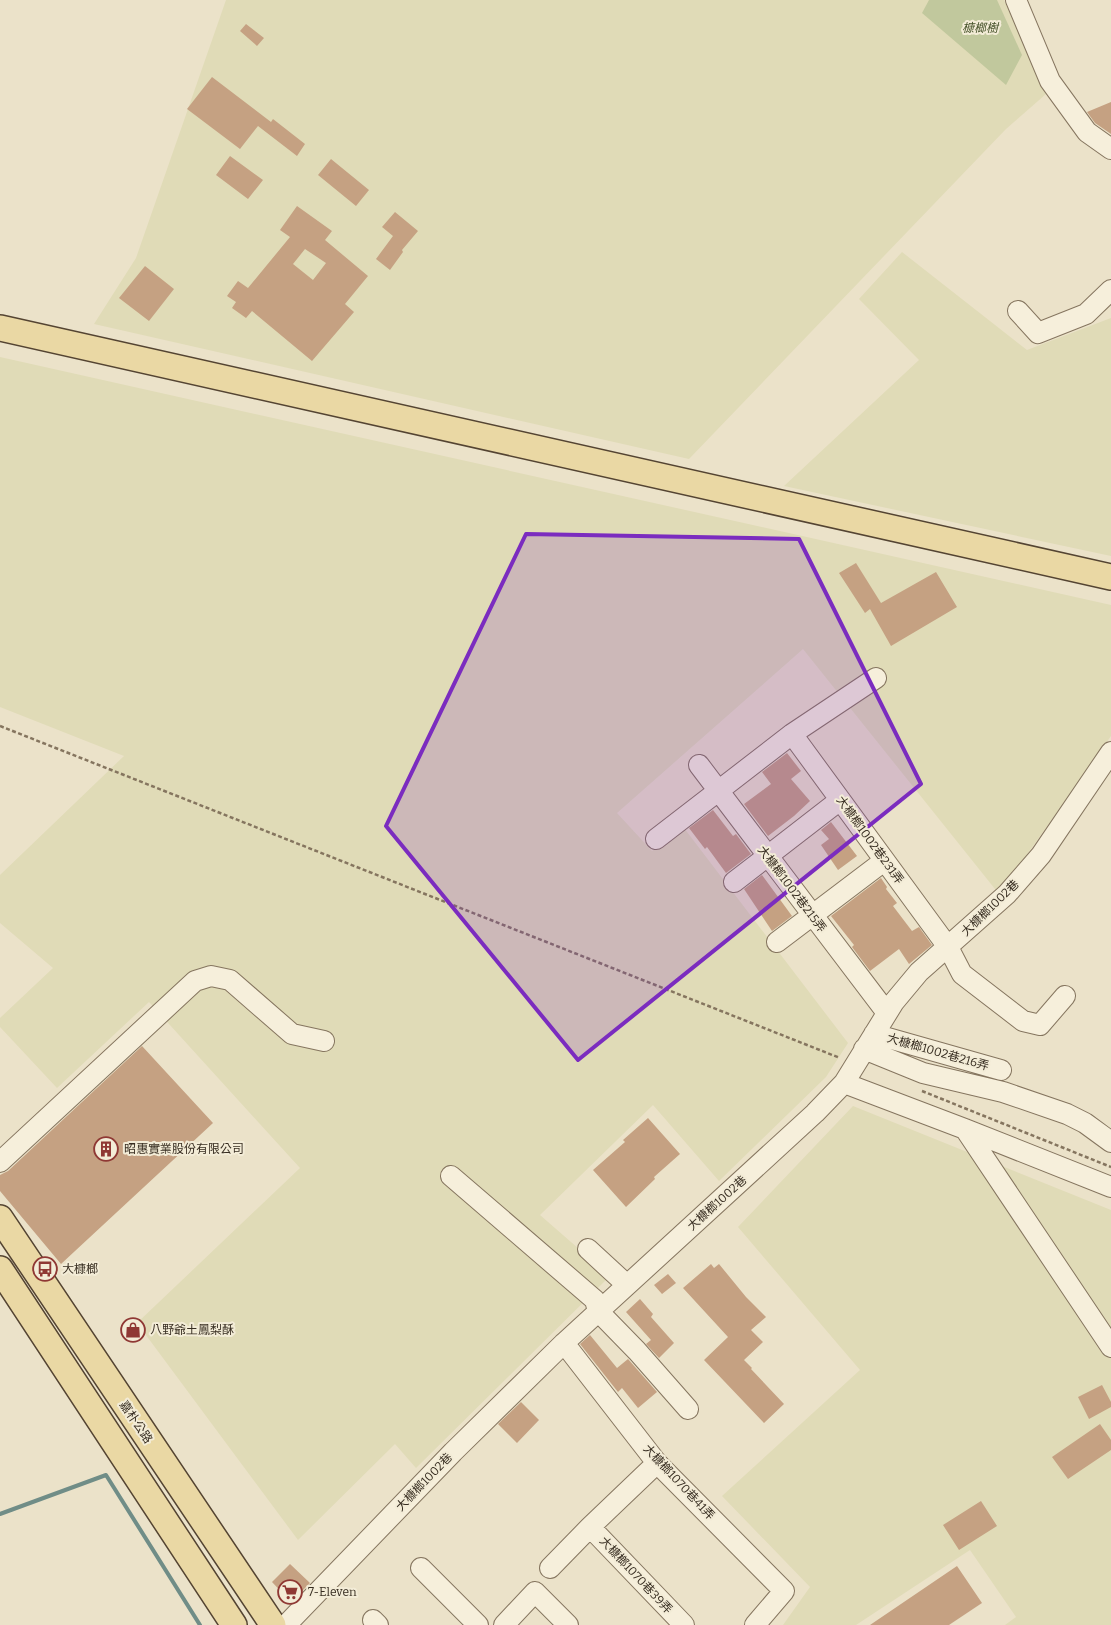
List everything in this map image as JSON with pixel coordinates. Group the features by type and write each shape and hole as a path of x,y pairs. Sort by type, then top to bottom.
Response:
{"main road":[{"path":"0,328 1111,577"},
{"name":"嘉朴公路","path":"0,1218 274,1625"},
{"path":"0,1269 234,1625"}],"street":[{"path":"1016,0 1050,81 1088,132 1111,149"},
{"path":"1018,311 1038,333 1086,314 1111,290"},
{"path":"656,839 792,734 876,678"},
{"name":"大槺榔1002巷231弄","path":"792,734 948,947 962,974 1023,1021 1040,1025 1065,996"},
{"name":"大槺榔1002巷","path":"286,1625 453,1452 564,1343 808,1120 844,1083 894,1002 919,972 1007,894 1041,855 1111,752"},
{"name":"大槺榔1002巷215弄","path":"699,765 887,1013"},
{"path":"734,882 840,800"},
{"path":"777,942 884,861"},
{"path":"0,1162 195,981 211,976 230,980 292,1034 324,1041"},
{"path":"865,1049 923,1073 1004,1092 1067,1114 1085,1123 1111,1142"},
{"name":"大槺榔1002巷216弄","path":"865,1049 1001,1070"},
{"path":"844,1083 1111,1187"},
{"path":"965,1129 1111,1347"},
{"path":"451,1176 595,1300 598,1311 637,1351 688,1409"},
{"path":"588,1249 627,1285"},
{"name":"大槺榔1070巷41弄","path":"564,1343 658,1462 784,1591 755,1625"},
{"name":"大槺榔1070巷39弄","path":"658,1462 590,1527 684,1625"},
{"path":"550,1568 590,1527"},
{"path":"422,1568 478,1625"},
{"path":"504,1625 536,1592 568,1625"}],"path":[{"path":"0,726 865,1049"},
{"path":"919,1090 1111,1167"}],"highlighted area":[{"path":"526,534 799,539 921,784 578,1060 386,826"}],"green space":[{"path":"226,0 1004,0 1046,94 1006,129 689,459 94,324 136,258"},
{"name":"槺榔樹","path":"929,0 997,0 1022,55 1006,85 922,13"},
{"path":"902,252 1027,350 1111,318 1111,556 784,486 919,360 859,299"},
{"path":"0,357 1111,605 1111,736 999,894 803,649 617,813 652,851 684,828 848,1043 826,1077 719,1181 653,1105 540,1215 610,1276 416,1468 395,1444 298,1540 137,1323 300,1168 149,1002 57,1088 0,1027 0,1018 53,968 0,923 0,875 124,756 0,707"},
{"path":"853,1106 1111,1210 1111,1625 1005,1625 1016,1617 970,1550 856,1625 783,1625 810,1587 722,1496 860,1370 738,1227"}],"building":[{"path":"246,24 264,38 257,46 240,31"},
{"path":"212,77 271,122 273,119 305,144 297,156 258,126 240,149 187,109"},
{"path":"1111,102 1111,134 1095,123 1087,112"},
{"path":"230,156 263,180 248,199 216,175"},
{"path":"331,159 369,190 356,206 318,175"},
{"path":"297,206 332,231 325,240 368,276 345,304 354,312 312,361 252,311 246,318 232,308 236,302 227,296 238,281 248,288 290,237 280,230","holes":["305,249 326,263 313,280 293,264"]},
{"path":"395,212 418,231 402,250 403,252 390,270 376,259 393,236 382,227"},
{"path":"145,266 174,289 149,321 119,298"},
{"path":"856,563 881,603 936,572 957,607 891,646 870,609 865,613 839,573"},
{"path":"787,753 801,771 791,779 810,801 768,836 744,804 771,784 762,772"},
{"path":"713,810 733,836 736,834 751,854 726,873 707,847 705,849 689,828"},
{"path":"831,822 857,856 838,870 821,845 829,839 821,830"},
{"path":"762,875 792,916 772,931 744,889"},
{"path":"881,878 887,887 886,889 897,903 893,906 912,931 919,927 932,945 909,964 899,949 870,971 852,947 854,945 831,916"},
{"name":"昭惠實業股份有限公司","path":"142,1046 213,1123 61,1264 0,1191 0,1175 8,1171"},
{"path":"648,1118 680,1154 654,1177 655,1179 626,1207 593,1170 625,1142 623,1140"},
{"path":"711,1264 714,1268 719,1264 746,1297 766,1317 751,1330 763,1342 744,1360 784,1404 764,1423 704,1360 728,1337 683,1288"},
{"path":"668,1274 676,1283 662,1294 654,1285"},
{"path":"640,1299 653,1314 651,1317 674,1343 659,1358 646,1344 651,1340 626,1312"},
{"path":"590,1335 617,1368 628,1359 657,1392 638,1408 622,1388 618,1392 580,1344"},
{"path":"1102,1385 1111,1402 1111,1407 1089,1419 1078,1397"},
{"path":"521,1402 539,1420 517,1443 498,1424"},
{"path":"1100,1424 1111,1440 1111,1450 1068,1479 1052,1457"},
{"path":"981,1501 997,1526 959,1550 943,1525"},
{"path":"290,1564 310,1583 291,1602 272,1582"},
{"path":"957,1566 982,1603 949,1625 870,1625"}],"waterway":[{"path":"0,1514 106,1475 200,1625"}],"place":[{"name":"昭惠實業股份有限公司","path":"106,1149"},
{"name":"大槺榔","path":"45,1269"},
{"name":"八野爺土鳳梨酥","path":"133,1330"},
{"name":"7-Eleven","path":"290,1592"}]}
